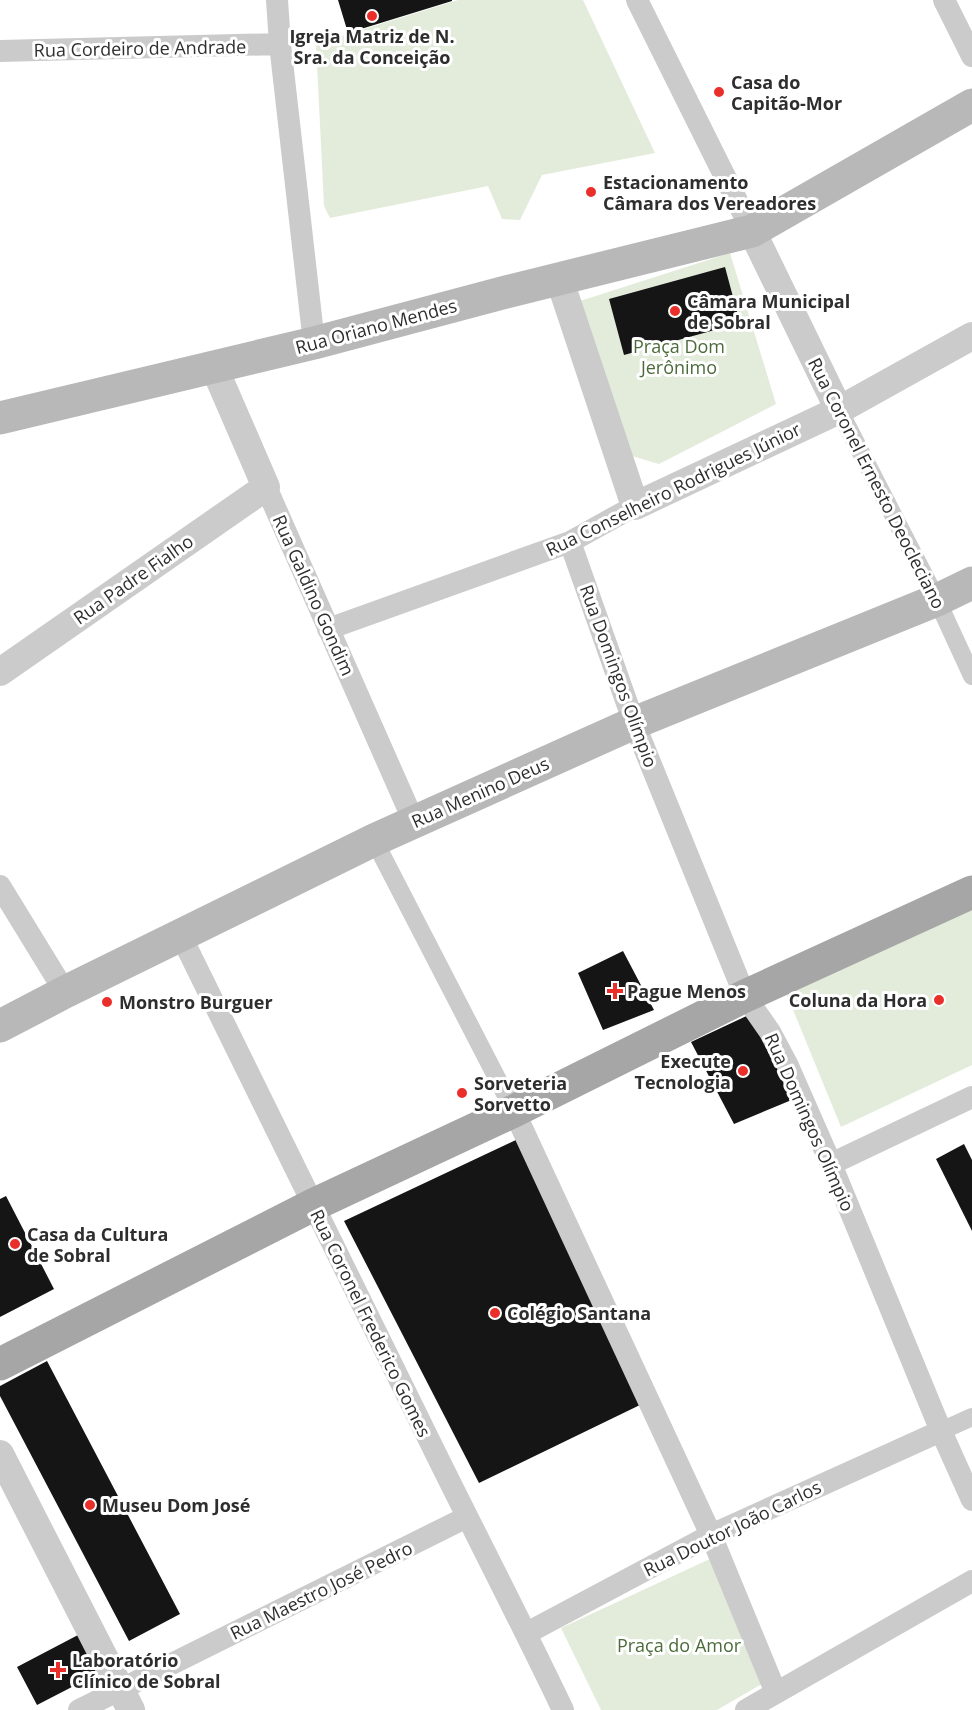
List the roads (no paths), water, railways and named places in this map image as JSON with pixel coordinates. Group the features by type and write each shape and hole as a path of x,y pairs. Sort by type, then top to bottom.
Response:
{"main road":[{"name":"Rua Oriano Mendes","path":"0,418 314,343 559,278 752,231 972,105"},
{"name":"Rua Menino Deus","path":"0,1026 374,840 634,723 937,600 972,583"},
{"path":"0,1364 313,1205 514,1111 746,996 972,892"}],"street":[{"path":"277,0 314,343"},
{"name":"Rua Coronel Ernesto Deocleciano","path":"637,0 839,410 937,600 972,676"},
{"path":"944,0 972,56"},
{"name":"Rua Cordeiro de Andrade","path":"0,51 280,44"},
{"path":"559,278 635,506"},
{"name":"Rua Conselheiro Rodrigues Júnior","path":"328,629 570,542 635,506 839,410 972,336"},
{"name":"Rua Galdino Gondim","path":"214,367 414,822"},
{"name":"Rua Padre Fialho","path":"0,672 266,487"},
{"name":"Rua Domingos Olímpio","path":"570,542 634,723 746,996 779,1049 831,1164 972,1500"},
{"path":"374,840 514,1111 711,1535 776,1693"},
{"path":"0,886 65,992"},
{"name":"Rua Coronel Frederico Gomes","path":"181,936 563,1710"},
{"path":"831,1164 972,1097"},
{"path":"942,1431 972,1416"},
{"name":"Rua Doutor João Carlos","path":"527,1634 711,1535 942,1431"},
{"path":"0,1454 126,1700"},
{"name":"Rua Maestro José Pedro","path":"79,1710 126,1700 467,1517"},
{"path":"746,1710 972,1581"}],"place":[{"name":"Igreja Matriz de N. Sra. da Conceição","path":"372,16"},
{"name":"Casa do Capitão-Mor","path":"719,92"},
{"name":"Estacionamento Câmara dos Vereadores","path":"591,192"},
{"name":"Câmara Municipal de Sobral","path":"675,311"},
{"name":"Pague Menos","path":"615,991"},
{"name":"Coluna da Hora","path":"939,1000"},
{"name":"Monstro Burguer","path":"107,1002"},
{"name":"Execute Tecnologia","path":"743,1071"},
{"name":"Sorveteria Sorvetto","path":"462,1093"},
{"name":"Casa da Cultura de Sobral","path":"15,1244"},
{"name":"Colégio Santana","path":"495,1313"},
{"name":"Museu Dom José","path":"90,1505"},
{"name":"Laboratório Clínico de Sobral","path":"58,1670"}],"park label":[{"name":"Praça Dom Jerônimo","path":"679,356"},
{"name":"Praça do Amor","path":"679,1645"}]}
